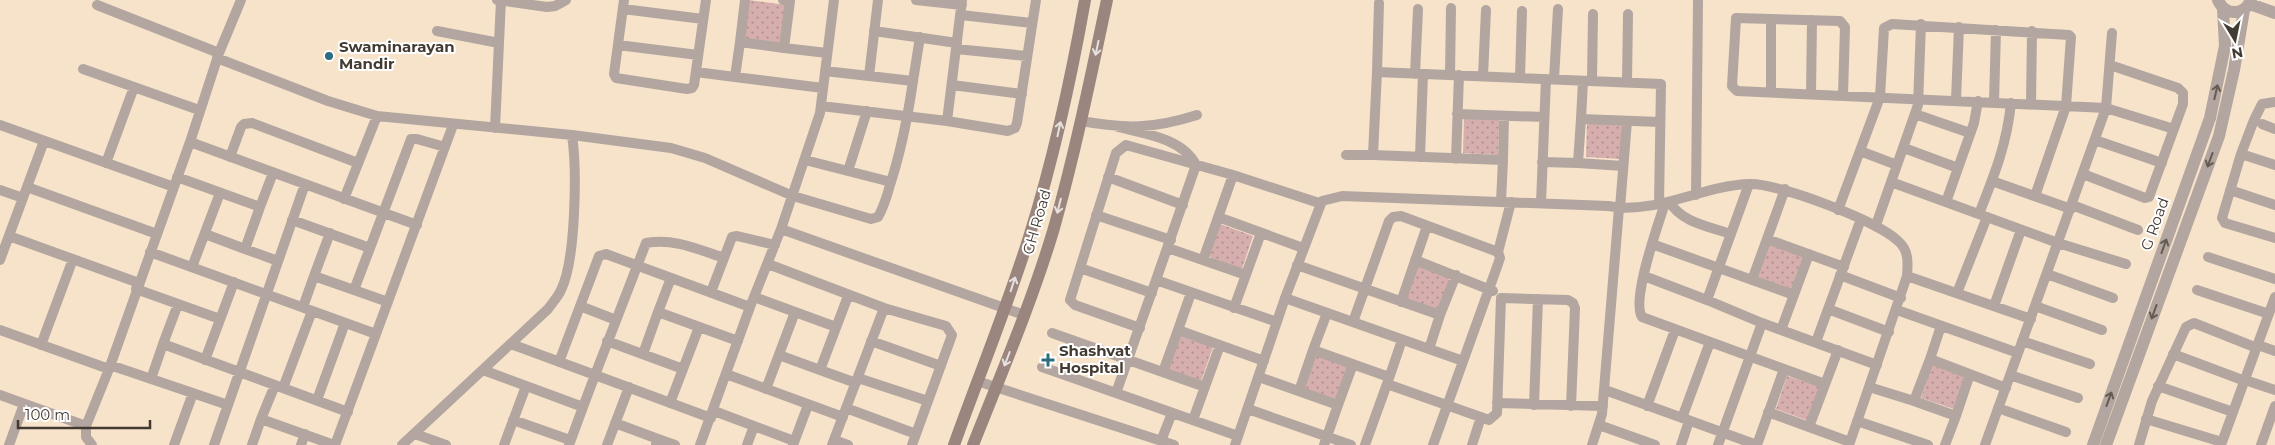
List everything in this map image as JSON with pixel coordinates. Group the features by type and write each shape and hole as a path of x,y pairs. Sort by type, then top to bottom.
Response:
{"main road":[{"name":"GH Road","path":"954,445 1005,309 1030,233 1057,138 1085,0"},
{"name":"GH Road","path":"973,445 1024,315 1053,229 1081,121 1107,0"}],"street":[{"path":"92,445 86,437 86,426 174,187 218,56 241,0"},
{"path":"495,128 500,0 548,7 556,6 566,0"},
{"path":"703,20 623,5 614,74 616,78 620,81 687,89 694,85 706,0"},
{"path":"735,77 745,0"},
{"path":"784,48 788,0"},
{"path":"700,445 750,307 794,196 821,106 834,0"},
{"path":"869,76 878,0"},
{"path":"922,0 1032,23"},
{"path":"821,106 1008,130 1015,128 1036,0"},
{"path":"1696,195 1698,0"},
{"path":"2208,0 2219,3 2233,13 2248,5 2275,13"},
{"path":"1373,155 1379,3"},
{"name":"G Road","path":"2093,445 2210,118 2225,46 2219,3"},
{"path":"97,5 328,101 377,116 572,135 671,148 705,158 794,196 871,219 878,218 883,210 891,182 908,116 920,38"},
{"name":"G Road","path":"2106,445 2219,136 2248,5"},
{"path":"947,121 961,7"},
{"path":"1451,8 1457,114 1456,159"},
{"path":"1418,9 1420,157"},
{"path":"1541,203 1544,117 1558,9"},
{"path":"1483,76 1486,10"},
{"path":"1520,78 1522,11"},
{"path":"1578,163 1593,14"},
{"path":"1627,82 1628,14"},
{"path":"1843,95 1843,23 1840,21 1736,18 1732,86 1737,90 2106,108 2174,129"},
{"path":"1771,19 1771,92"},
{"path":"1811,94 1812,20"},
{"path":"1838,210 1880,97 1884,28 1892,24 2032,31 2069,35 2071,37 2066,106 2035,196"},
{"path":"1876,225 1916,114 1921,24"},
{"path":"1956,100 1959,27"},
{"path":"1994,102 1996,30"},
{"path":"437,31 499,43"},
{"path":"874,31 1027,56"},
{"path":"2031,104 2032,31"},
{"path":"1988,444 1998,408 2106,108 2112,33"},
{"path":"740,42 827,53"},
{"path":"618,45 698,56"},
{"path":"2083,174 2145,198 2150,195 2184,98 2178,88 2110,65"},
{"path":"83,69 199,110"},
{"path":"696,72 823,88"},
{"path":"825,72 913,81"},
{"path":"1377,72 1661,84 1660,122 1665,203 1644,276 1638,302 1639,313 1642,317 1675,330 1825,384"},
{"path":"952,85 1022,94"},
{"path":"106,163 134,87"},
{"path":"1946,202 1970,133 1978,101"},
{"path":"2275,102 2262,104 2254,120 2222,215 2223,222 2275,238"},
{"path":"1957,293 2006,140 2011,103"},
{"path":"848,171 867,111"},
{"path":"1457,114 1544,117"},
{"path":"1916,114 1970,133"},
{"path":"1118,127 1155,125 1197,115"},
{"path":"344,199 377,116"},
{"path":"1433,445 1500,258 1498,252 1506,202 1503,160 1504,116"},
{"path":"1581,119 1660,122"},
{"path":"1081,121 1118,127 1176,144 1191,155 1196,165 1116,393"},
{"path":"1592,445 1603,406 1605,390 1627,121"},
{"path":"230,157 241,127 244,124 252,123 358,164"},
{"path":"2262,124 2275,129"},
{"path":"0,125 174,187"},
{"path":"262,419 335,445 454,125"},
{"path":"402,445 548,309 561,290 571,252 575,158 572,135"},
{"path":"354,290 411,139 417,139 445,148"},
{"path":"2096,140 2162,163"},
{"path":"0,259 44,141"},
{"path":"190,142 417,225"},
{"path":"1140,328 1072,303 1071,294 1116,153 1126,145 1233,175 1319,203"},
{"path":"1904,148 1958,168"},
{"path":"1860,152 1897,165"},
{"path":"2241,154 2275,164"},
{"path":"1346,155 1503,160"},
{"path":"804,160 891,182"},
{"path":"1542,162 1624,166"},
{"path":"245,249 273,172"},
{"path":"1203,260 1233,175"},
{"path":"177,177 260,207"},
{"path":"1108,177 1183,205"},
{"path":"1992,181 2138,230"},
{"path":"1892,182 2058,243 2126,264"},
{"path":"214,445 305,184"},
{"path":"1707,300 1749,184"},
{"path":"1042,367 1193,420 1236,440 1319,203 1330,197 1541,203 1620,208 1665,203 1749,184 1763,184 1785,189 1876,225 1899,241 1906,251 1908,261 1907,276 1901,298 1849,443 1768,412"},
{"path":"27,187 157,234"},
{"path":"1752,280 1785,189"},
{"path":"0,190 23,198"},
{"path":"2230,190 2275,205"},
{"path":"192,267 220,193"},
{"path":"1665,203 1683,216 1731,234"},
{"path":"1096,215 1169,244 1203,260 1246,275"},
{"path":"1353,322 1389,221 1393,217 1401,216 1498,252"},
{"path":"1218,218 1303,248"},
{"path":"1816,342 1861,219"},
{"path":"292,220 370,248"},
{"path":"1401,302 1427,226"},
{"path":"782,229 1024,315"},
{"path":"1994,306 2021,230"},
{"path":"252,445 262,419 279,387 307,309 314,276 330,233"},
{"path":"1234,308 1261,233"},
{"path":"205,234 278,261"},
{"path":"9,236 73,259 178,304 220,319"},
{"path":"711,292 732,237 737,236 775,245"},
{"path":"1767,239 1808,254 1901,298"},
{"path":"514,420 570,443 636,265 646,243 661,240 724,258"},
{"path":"1652,244 1794,295"},
{"path":"150,252 376,334"},
{"path":"559,362 599,256 606,254 750,307"},
{"path":"1781,330 1808,254"},
{"path":"2208,257 2275,279"},
{"path":"41,345 73,259"},
{"path":"1415,260 1489,288 1501,298 1568,300 1572,302 1574,308 1571,406"},
{"path":"768,264 848,296 946,326 950,330 951,340 912,445"},
{"path":"1297,265 1440,315"},
{"path":"1080,268 1152,293"},
{"path":"2047,274 2114,298"},
{"path":"1429,349 1456,275"},
{"path":"314,276 388,302"},
{"path":"1644,276 1762,323 1877,364"},
{"path":"1907,276 2030,319"},
{"path":"642,354 671,278"},
{"path":"1156,280 1277,322"},
{"path":"205,360 234,282"},
{"path":"2197,290 2272,310"},
{"path":"1163,372 1191,292"},
{"path":"820,370 848,296"},
{"path":"754,297 836,327"},
{"path":"2146,419 2221,444 2272,310 2275,297"},
{"path":"1285,298 1463,361"},
{"path":"1313,350 1353,364 1447,405 1489,420 1497,413 1501,298"},
{"path":"1534,405 1538,299"},
{"path":"151,379 178,304"},
{"path":"580,306 616,320"},
{"path":"2035,306 2102,330"},
{"path":"848,445 833,443 884,308"},
{"path":"1828,309 1889,332"},
{"path":"1897,310 2018,353"},
{"path":"658,312 738,341"},
{"path":"766,389 795,312"},
{"path":"1299,391 1327,313"},
{"path":"317,400 345,323"},
{"path":"1718,445 1762,323"},
{"path":"2139,445 2158,386 2186,327 2194,323 2275,352"},
{"path":"1914,401 1941,326"},
{"path":"670,403 699,327"},
{"path":"0,330 228,405"},
{"path":"1178,330 1264,361"},
{"path":"1647,406 1675,330"},
{"path":"1052,333 1205,387"},
{"path":"1365,445 1402,340"},
{"path":"608,341 683,369"},
{"path":"871,341 941,366"},
{"path":"1681,445 1686,419 1710,342"},
{"path":"2022,342 2090,364"},
{"path":"163,344 348,412"},
{"path":"511,344 670,403 754,426 794,443 808,404"},
{"path":"1193,420 1220,345"},
{"path":"1810,427 1838,350"},
{"path":"2173,354 2275,390"},
{"path":"779,355 820,370 928,401"},
{"path":"1930,359 2006,388"},
{"path":"1325,441 1353,364"},
{"path":"1605,390 1757,445 1784,369"},
{"path":"483,370 583,407"},
{"path":"726,374 808,404 916,434"},
{"path":"1945,445 1970,374"},
{"path":"2010,375 2078,398"},
{"path":"1259,377 1338,405"},
{"path":"977,381 1174,445"},
{"path":"504,445 526,386"},
{"path":"2158,386 2233,412"},
{"path":"607,445 629,387"},
{"path":"1869,387 1956,416"},
{"path":"174,445 193,393"},
{"path":"0,395 86,426"},
{"path":"1497,403 1603,406"},
{"path":"9,445 24,404"},
{"path":"2261,445 2270,435 2275,406"},
{"path":"1998,408 2066,432"},
{"path":"1248,409 1325,441 1351,445"},
{"path":"1161,441 1172,413"},
{"path":"1472,445 1482,417"},
{"path":"1857,421 1901,441 1928,445"},
{"path":"615,423 657,442 675,445"},
{"path":"1598,425 1637,442 1655,445"},
{"path":"747,445 754,426"},
{"path":"301,445 305,434"},
{"path":"415,434 446,445"}],"shaded area":[{"path":"748,0 786,5 781,43 743,38"},
{"path":"1464,118 1499,120 1498,155 1463,153"},
{"path":"1587,122 1622,124 1621,159 1586,157"},
{"path":"1220,224 1253,236 1242,269 1209,257"},
{"path":"1770,245 1803,256 1791,289 1758,278"},
{"path":"1417,265 1450,277 1439,310 1405,299"},
{"path":"1180,336 1213,347 1201,381 1168,369"},
{"path":"1315,355 1348,367 1337,400 1303,388"},
{"path":"1932,365 1966,376 1954,409 1921,398"},
{"path":"1787,376 1821,387 1809,421 1776,409"}],"place":[{"name":"Swaminarayan Mandir","path":"329,56"},
{"name":"Shashvat Hospital","path":"1048,360"}]}
